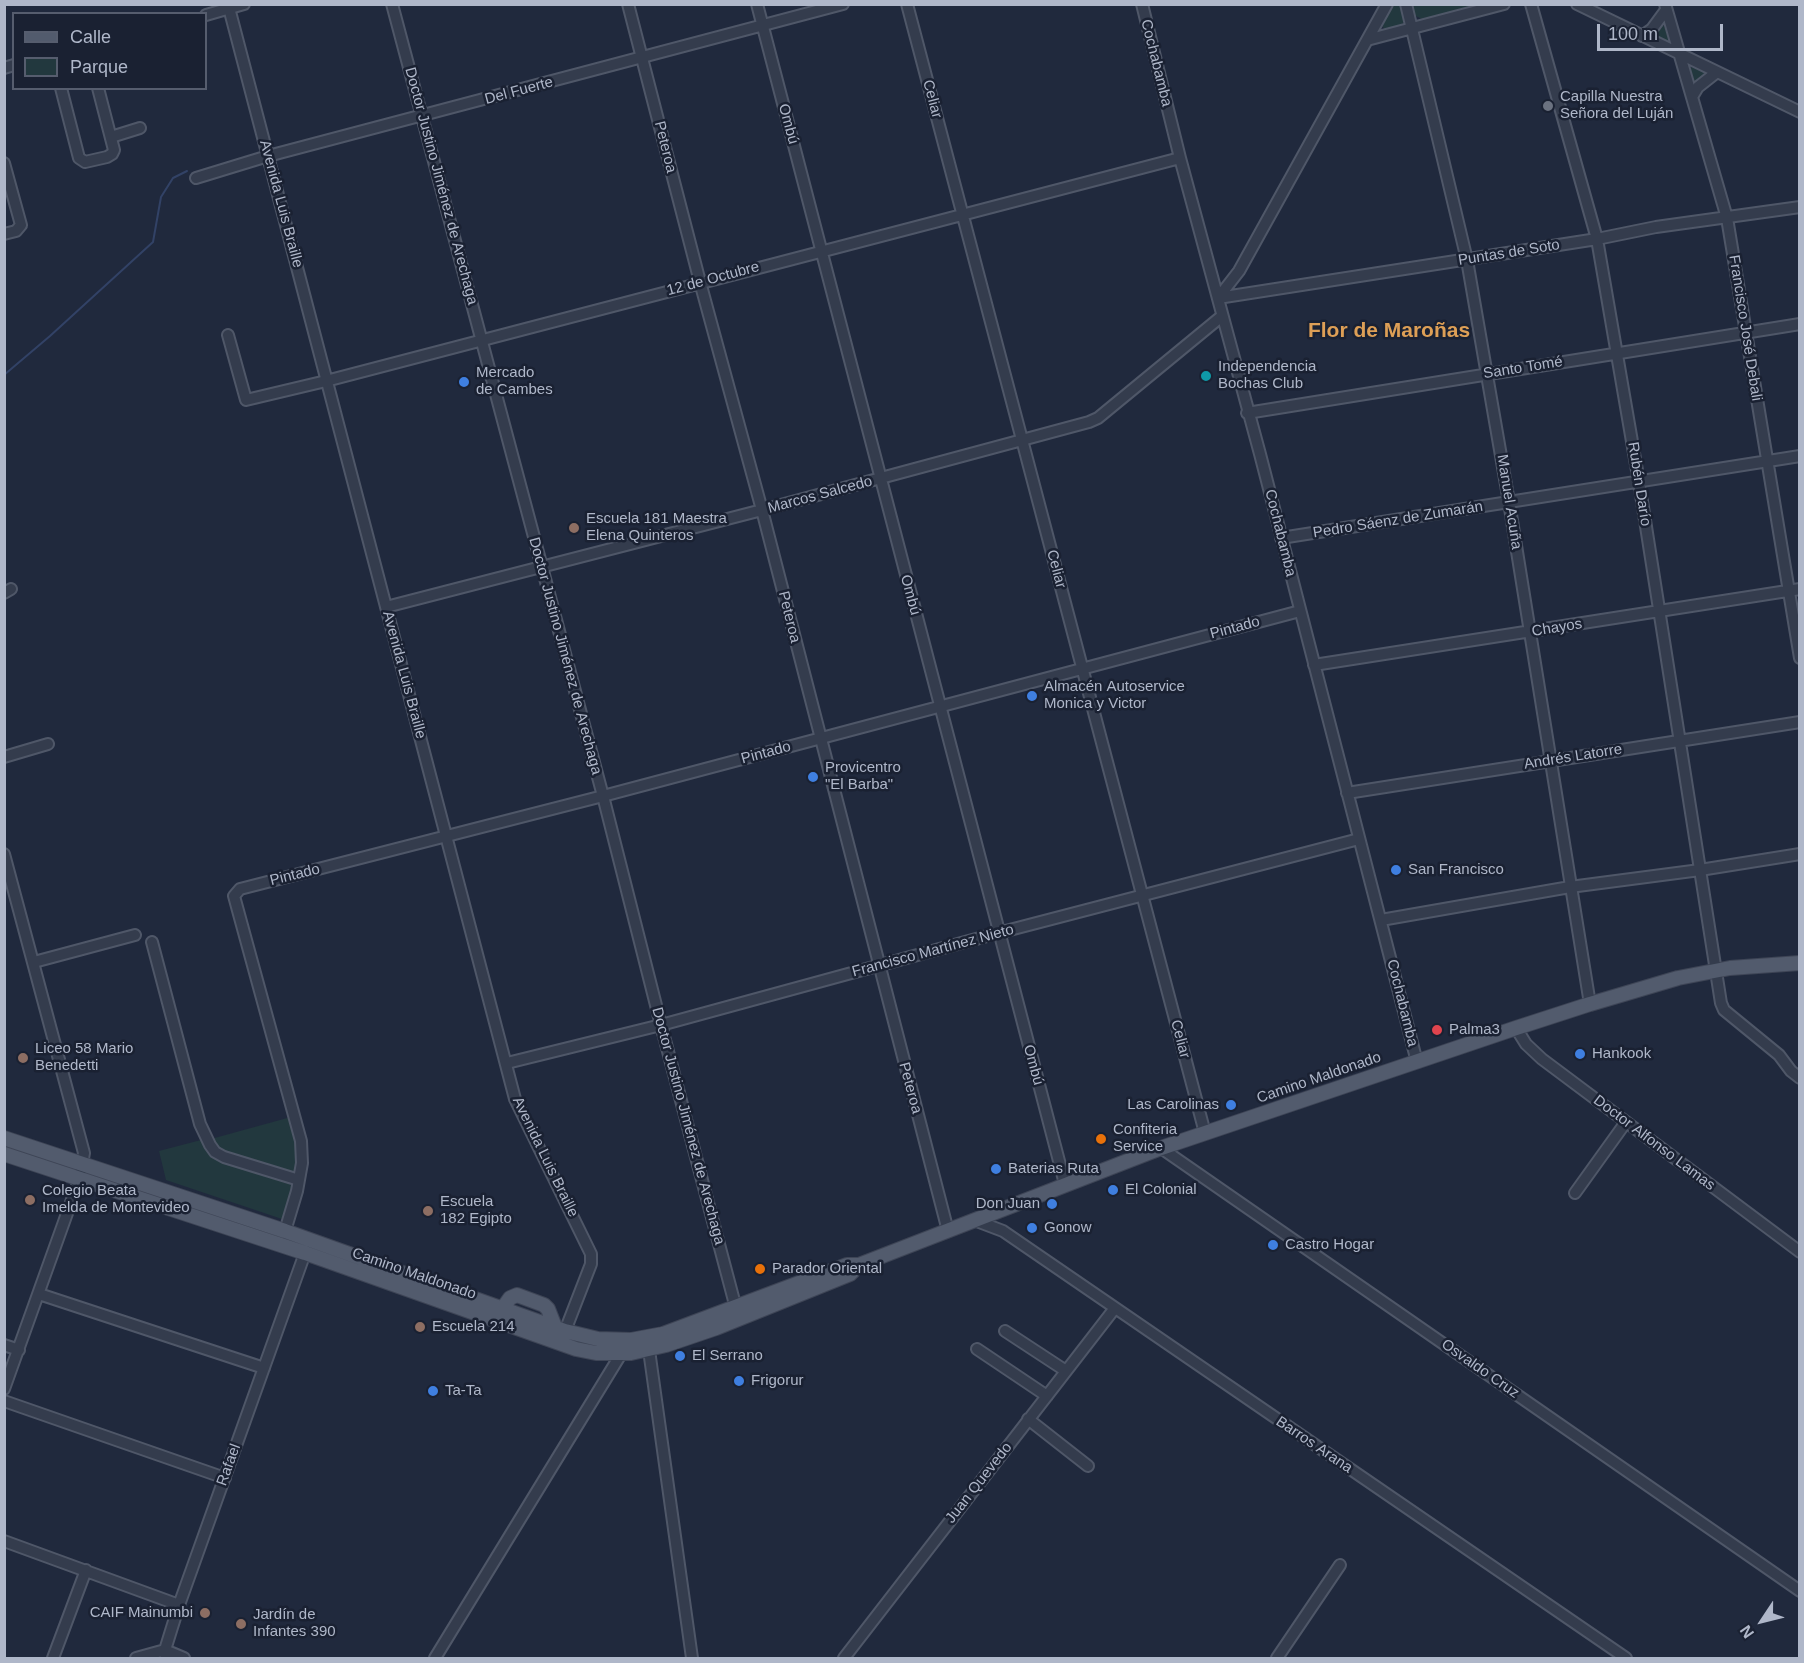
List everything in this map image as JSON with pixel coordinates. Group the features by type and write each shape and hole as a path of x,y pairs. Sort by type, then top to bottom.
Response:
{"main road":[{"name":"Camino Maldonado","path":"560,1329 598,1339 631,1340 672,1332 737,1313 850,1274 860,1265 1161,1148 1516,1028 1650,985 1717,970 1800,963"},
{"name":"Camino Maldonado","path":"4,1138 285,1231 499,1315 576,1348 596,1353 621,1354 649,1350 683,1340 737,1313"},
{"name":"Camino Maldonado","path":"4,1154 499,1315"},
{"path":"499,1315 513,1296 527,1299 548,1309 560,1329"}],"street":[{"path":"207,15 244,4"},
{"name":"Doctor Justino Jiménez de Arechaga","path":"392,4 603,796 737,1313"},
{"name":"Peteroa","path":"628,4 762,510 948,1231"},
{"name":"Ombú","path":"757,4 1065,1184"},
{"name":"Del Fuerte","path":"196,178 268,156 423,117 843,4"},
{"name":"Celiar","path":"907,4 1205,1133"},
{"name":"Cochabamba","path":"1142,4 1180,158 1417,1062"},
{"path":"1218,298 1239,272 1387,4"},
{"name":"Manuel Acuña","path":"1406,4 1467,260 1509,502 1590,1004"},
{"path":"1367,40 1504,4"},
{"name":"Rubén Darío","path":"1531,4 1597,239 1639,482 1721,1003 1724,1010 1779,1055 1791,1071 1800,1078"},
{"path":"1577,4 1800,112"},
{"name":"Avenida Luis Braille","path":"228,7 515,1099 591,1254 591,1264 560,1329"},
{"path":"1642,36 1656,25 1666,7"},
{"name":"Francisco José Debali","path":"1666,7 1727,218 1767,461 1794,590 1800,658"},
{"path":"1692,97 1698,87 1717,72"},
{"path":"62,90 81,160 88,162 110,156 114,150 99,90"},
{"path":"111,137 140,128"},
{"name":"12 de Octubre","path":"228,335 246,400 1180,158"},
{"path":"4,163 21,225 20,228 4,234"},
{"name":"Puntas de Soto","path":"1218,298 1597,239 1656,227 1800,207"},
{"name":"Marcos Salcedo","path":"386,607 880,479 1089,422 1098,418 1222,316"},
{"name":"Santo Tomé","path":"1247,413 1800,324"},
{"name":"Pedro Sáenz de Zumarán","path":"1281,538 1800,456"},
{"name":"Chayos","path":"1314,665 1794,590"},
{"name":"Pintado","path":"299,1180 302,1152 297,1121 234,896 240,889 603,796 1300,611"},
{"name":"Andrés Latorre","path":"1347,793 1800,722"},
{"path":"4,757 48,744"},
{"name":"Francisco Martínez Nieto","path":"507,1063 661,1025 998,933 1359,839"},
{"path":"4,854 84,1153 79,1180 4,1389"},
{"path":"1381,920 1570,887 1800,854"},
{"path":"34,962 135,935"},
{"path":"152,942 200,1124 210,1145 224,1158 299,1180 285,1231"},
{"name":"Doctor Alfonso Lamas","path":"1516,1028 1526,1044 1542,1059 1800,1251"},
{"path":"1575,1193 1626,1122"},
{"name":"Osvaldo Cruz","path":"1161,1148 1800,1591"},
{"path":"1003,1231 1001,1217 1006,1207"},
{"name":"Barros Arana","path":"974,1220 1003,1231 1626,1659"},
{"name":"Rafael","path":"165,1654 179,1605 305,1253"},
{"path":"39,1294 264,1368"},
{"name":"Juan Quevedo","path":"844,1659 1115,1308"},
{"path":"1005,1331 1066,1371"},
{"path":"4,1345 19,1350"},
{"path":"977,1349 1047,1396"},
{"path":"649,1350 692,1659"},
{"path":"435,1659 621,1354"},
{"path":"4,1401 225,1478"},
{"path":"1028,1419 1088,1466"},
{"path":"4,1541 179,1605"},
{"path":"1277,1659 1340,1565"},
{"path":"53,1659 86,1570"},
{"path":"136,1659 165,1654 184,1659"}],"green space":[{"path":"1392,5 1400,5 1404,22 1400,26 1385,30 1381,24"},
{"path":"1411,5 1485,5 1424,20 1414,15"},
{"path":"1661,25 1664,26 1669,39 1666,42 1653,38 1653,34"},
{"path":"1691,67 1704,72 1696,85 1693,84 1688,70"},
{"path":"291,1117 296,1135 298,1162 293,1173 219,1150 211,1139"},
{"path":"201,1140 219,1161 289,1182 293,1191 284,1217 282,1219 166,1180 159,1151"},
{"path":"86,1172 306,1246 494,1311 494,1313 85,1175"}],"waterway":[{"path":"4,375 153,242 161,197 173,178 187,171"}],"place":[{"name":"Capilla Nuestra Señora del Luján","path":"1548,106"},
{"name":"Independencia Bochas Club","path":"1206,376"},
{"name":"Mercado de Cambes","path":"464,382"},
{"name":"Escuela 181 Maestra Elena Quinteros","path":"574,528"},
{"name":"Almacén Autoservice Monica y Victor","path":"1032,696"},
{"name":"Provicentro \"El Barba\"","path":"813,777"},
{"name":"San Francisco","path":"1396,870"},
{"name":"Palma3","path":"1437,1030"},
{"name":"Hankook","path":"1580,1054"},
{"name":"Liceo 58 Mario Benedetti","path":"23,1058"},
{"name":"Las Carolinas","path":"1231,1105"},
{"name":"Confiteria Service","path":"1101,1139"},
{"name":"Baterias Ruta","path":"996,1169"},
{"name":"El Colonial","path":"1113,1190"},
{"name":"Colegio Beata Imelda de Montevideo","path":"30,1200"},
{"name":"Don Juan","path":"1052,1204"},
{"name":"Escuela 182 Egipto","path":"428,1211"},
{"name":"Gonow","path":"1032,1228"},
{"name":"Castro Hogar","path":"1273,1245"},
{"name":"Parador Oriental","path":"760,1269"},
{"name":"Escuela 214","path":"420,1327"},
{"name":"El Serrano","path":"680,1356"},
{"name":"Frigorur","path":"739,1381"},
{"name":"Ta-Ta","path":"433,1391"},
{"name":"CAIF Mainumbi","path":"205,1613"},
{"name":"Jardín de Infantes 390","path":"241,1624"}],"district":[{"name":"Flor de Maroñas","path":"1389,331"}]}
